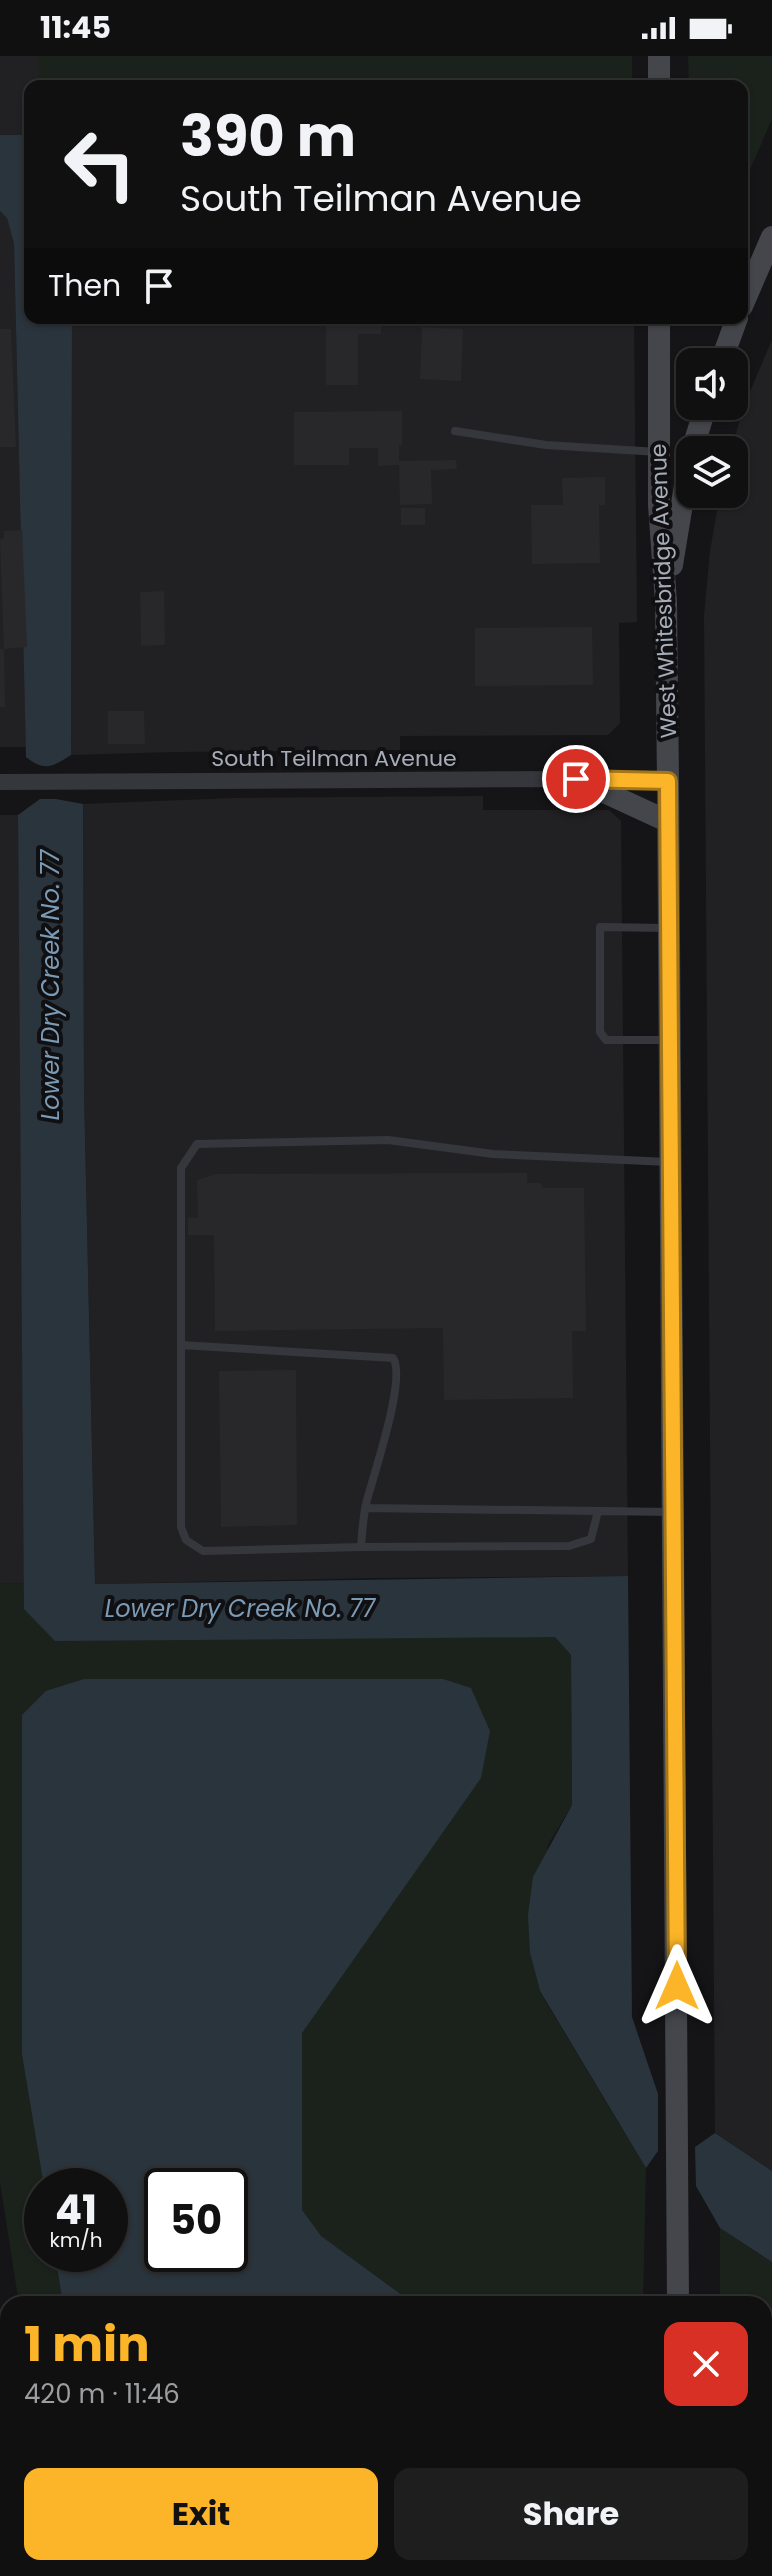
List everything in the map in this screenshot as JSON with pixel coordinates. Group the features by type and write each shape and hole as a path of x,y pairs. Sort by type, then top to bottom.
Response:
{"main road":[{"path":"659,56 659,80"},
{"path":"748,292 772,237"},
{"name":"West Whitesbridge Avenue","path":"659,324 659,505 666,602 668,781 678,2296"},
{"path":"726,348 735,324"},
{"path":"666,602 682,508"},
{"path":"576,779 667,821"}],"street":[{"name":"South Teilman Avenue","path":"0,782 668,781"}],"lane":[{"path":"455,431 546,445 659,452"},
{"path":"668,928 600,927 600,1032 606,1040 669,1040"},
{"path":"598,1511 591,1539 569,1546 203,1551 186,1540 181,1527 181,1168 197,1144 388,1140 493,1154 670,1162"},
{"path":"181,1345 393,1358 398,1365 394,1400 365,1508 361,1547"},
{"path":"365,1508 673,1512"}],"shaded area":[{"path":"0,56 38,56 38,80 24,80 24,135 0,135"},
{"path":"38,56 632,56 632,80 38,80"},
{"path":"688,56 772,56 772,119 748,174 748,80 689,80"},
{"path":"0,211 7,217 14,244 26,747 0,747"},
{"path":"72,324 634,324 637,622 619,623 620,723 608,735 400,736 400,750 71,755"},
{"path":"772,340 772,2171 715,2133 704,615 718,508 748,508 748,436 735,436 740,420 748,420 748,396"},
{"path":"483,796 483,810 609,810 621,821 628,1576 95,1584 84,1092 83,804 233,798"},
{"path":"0,815 18,815 25,1583 0,1584"},
{"path":"25,1583 24,1609 555,1637 571,1655 572,1805 548,1845 530,1953 540,1992 646,2168 643,2296 18,2296 0,2182 0,1584"},
{"path":"720,2228 772,2262 772,2296 720,2296"}],"water":[{"path":"0,135 24,135 24,324 72,324 71,755 48,766 38,765 26,757 14,244 7,218 0,211"},
{"name":"Lower Dry Creek No. 77","path":"40,799 83,804 84,1092 95,1584 628,1576 632,2017 658,2094 658,2151 646,2168 540,1991 530,1953 528,1915 533,1877 572,1805 571,1655 555,1637 55,1641 24,1609 18,815"},
{"path":"84,1679 443,1679 471,1688 490,1731 481,1778 302,2033 302,2210 321,2236 403,2296 62,2296 58,2272 128,2272 128,2168 41,2168 22,2054 22,1715 46,1691"},
{"path":"715,2133 772,2171 772,2262 720,2228 696,2186 695,2147"}],"building":[{"path":"326,324 381,324 381,334 358,334 358,385 326,385"},
{"path":"422,327 463,329 461,381 420,379"},
{"path":"0,329 11,329 16,447 0,447"},
{"path":"402,411 399,461 456,460 457,469 431,470 432,504 400,505 399,465 378,466 378,448 349,448 349,465 294,465 294,412"},
{"path":"605,477 605,505 599,505 600,563 532,564 531,505 563,505 562,478"},
{"path":"401,508 425,508 425,525 401,525"},
{"path":"22,530 27,647 4,649 0,540 4,538 4,531"},
{"path":"164,591 165,645 141,646 140,592"},
{"path":"592,627 593,685 475,686 475,628"},
{"path":"0,649 4,649 5,707 0,707"},
{"path":"108,711 144,711 145,744 108,744"},
{"path":"527,1173 527,1183 540,1183 543,1188 584,1188 586,1331 572,1331 573,1398 444,1400 443,1328 215,1331 214,1235 188,1235 188,1218 198,1218 197,1180 216,1174"},
{"path":"296,1370 297,1525 221,1527 219,1371"}],"route":[{"path":"576,779 668,781 677,1986"}]}
